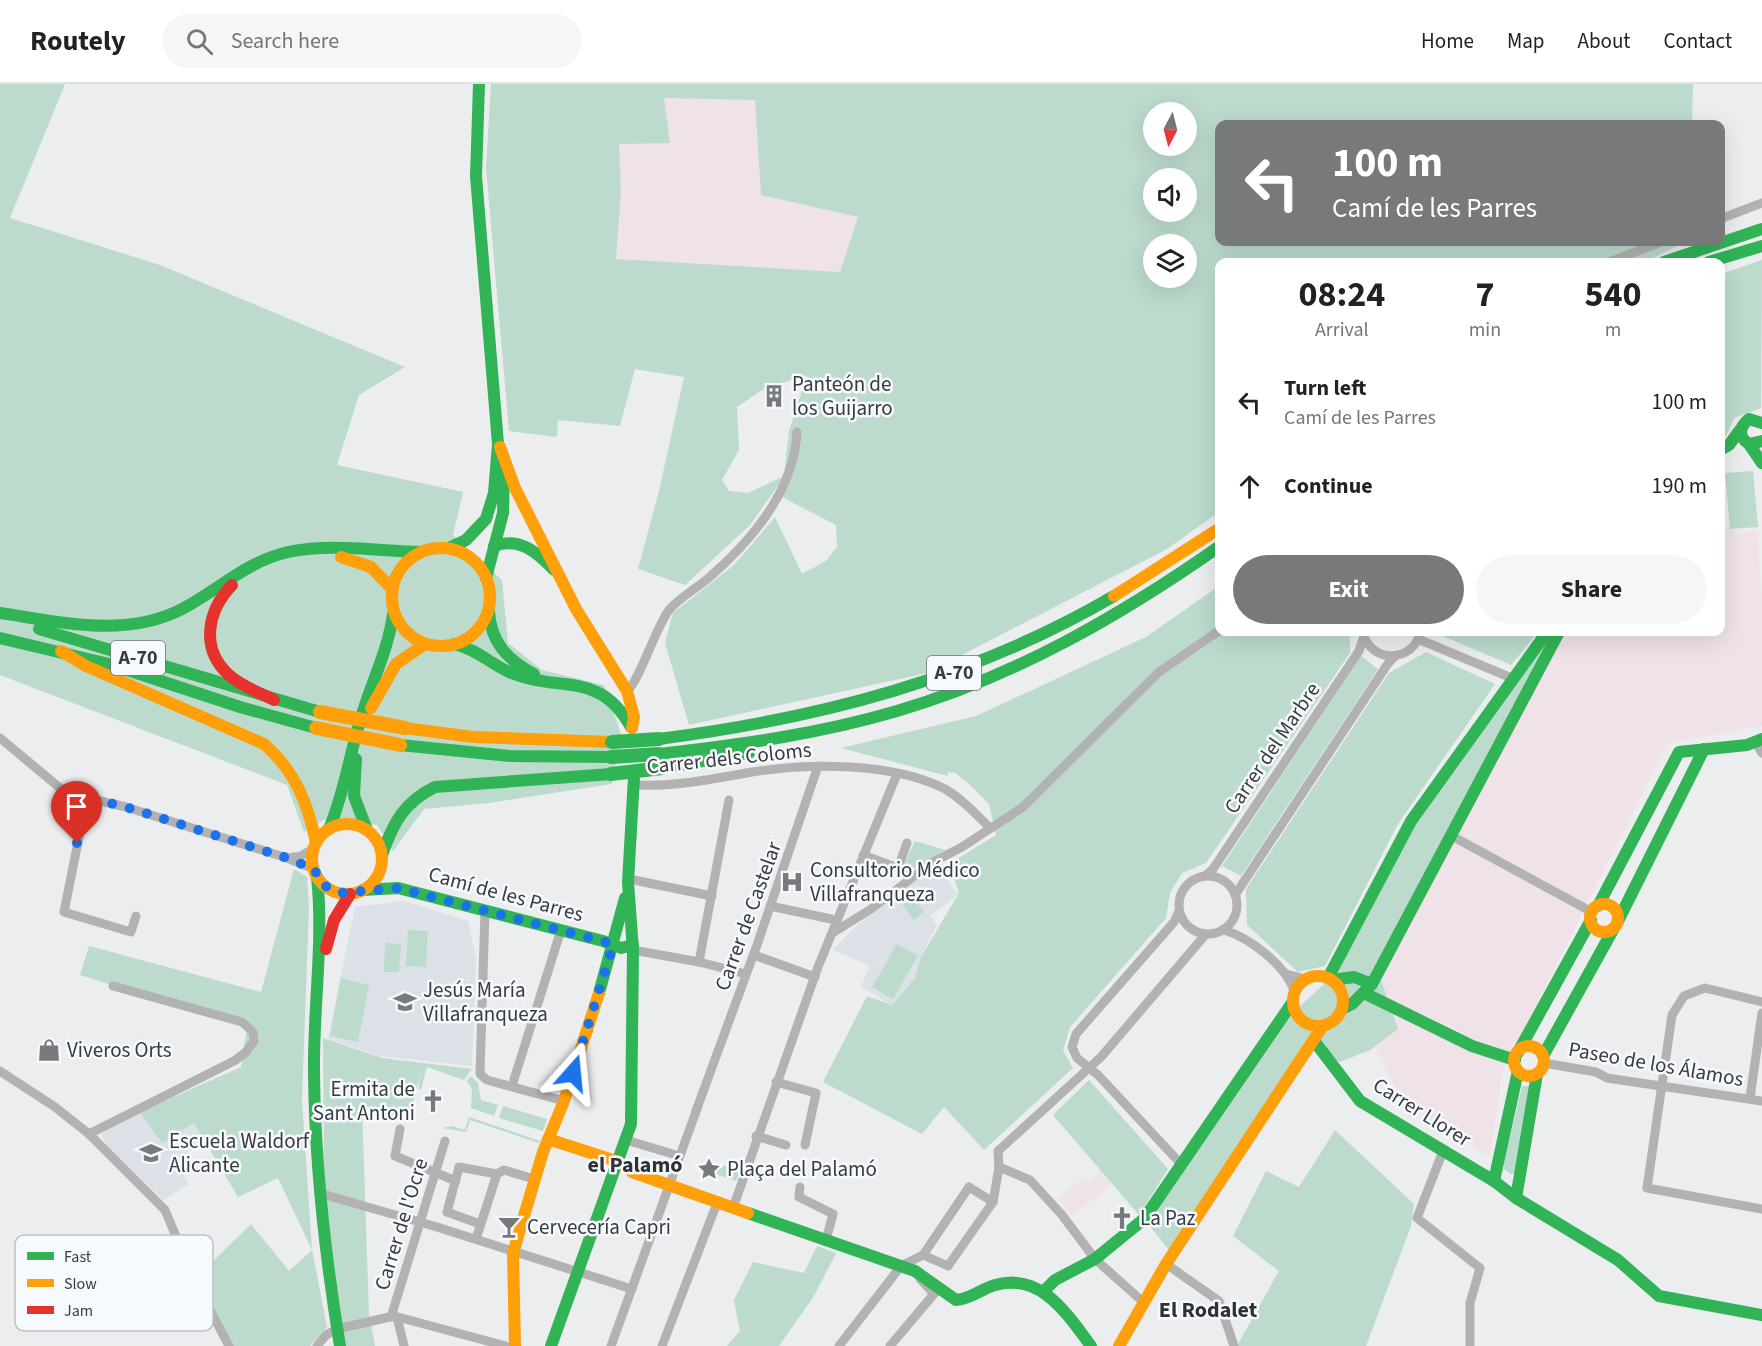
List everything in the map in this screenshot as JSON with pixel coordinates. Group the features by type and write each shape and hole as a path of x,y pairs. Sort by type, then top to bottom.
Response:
{"main road":[{"path":"472,84 469,141 472,198 482,270 504,503 486,578"},
{"path":"479,84 476,148 482,270"},
{"path":"1725,241 1762,229"},
{"path":"1676,258 1712,246"},
{"path":"1722,258 1762,246"},
{"path":"1725,448 1745,422 1759,418"},
{"path":"1740,430 1741,437 1752,443 1762,463"},
{"path":"1725,448 1752,443"},
{"path":"449,549 474,537 485,523 495,491 500,449"},
{"path":"394,612 405,632 424,644 454,644 482,652 510,672 526,678 543,679 598,692 624,713 632,728 634,717 627,691 587,628 558,574 551,555 515,488 500,449"},
{"name":"A-70","path":"0,620 115,650 274,700 320,712 405,728 473,737 612,742 659,739 720,733 797,719 861,703 953,674 1094,608 1169,563 1215,531"},
{"path":"494,546 509,542 525,545 535,551 558,574"},
{"path":"0,613 57,622 118,627 159,619 182,610 261,561 288,552 321,547 421,552 435,548 449,549 467,555 486,578 489,588 489,623 492,634 504,655 543,679"},
{"name":"A-70","path":"0,638 61,651 316,728 400,745 510,756 612,757 661,761 846,724 937,697 1026,661 1147,594 1215,549"},
{"path":"315,846 329,829 340,800 363,709 388,649 394,612 392,589 402,567 421,552"},
{"path":"274,700 228,674 212,650 209,623 213,609 226,591 262,567 278,561 310,555 345,558 370,565 379,571 392,589"},
{"path":"454,644 473,634 480,627 489,608"},
{"path":"1330,979 1411,821 1544,636"},
{"path":"1293,997 1299,1019 1312,1027 1322,1027 1331,1023 1342,1009 1368,988 1557,636"},
{"path":"382,861 377,841 356,812 354,796 357,751 363,729 390,673 404,657 424,644"},
{"path":"61,651 86,666 264,744 278,755 298,782 312,821 321,917 313,1087 318,1193 340,1346"},
{"path":"598,692 609,685 615,671"},
{"path":"1494,1180 1517,1062 1680,752 1759,746"},
{"path":"1516,1198 1541,1064 1616,925 1704,749"},
{"path":"319,973 332,926 356,892 375,880 392,825 405,805 419,794 435,787 611,774 661,761"},
{"path":"515,1346 513,1253 548,1138 564,1101 620,941 629,880 634,781"},
{"path":"329,829 352,824 367,830"},
{"name":"Camí de les Parres","path":"382,861 384,876 398,888"},
{"path":"316,873 331,890 356,892"},
{"name":"Camí de les Parres","path":"356,892 398,888 561,930 620,941"},
{"path":"1594,913 1611,906 1617,913 1616,925"},
{"path":"1594,913 1598,930 1606,932 1616,925"},
{"path":"551,1346 619,1162 632,1114 620,941"},
{"path":"1044,1291 1055,1280 1095,1259 1144,1219 1306,979 1315,976 1330,979 1354,977 1368,988 1472,1046 1517,1062 1525,1075 1541,1064"},
{"path":"1330,979 1339,987 1343,997 1342,1009"},
{"path":"1119,1346 1142,1301 1322,1027"},
{"name":"Carrer Llorer","path":"1314,1041 1360,1101 1494,1180 1516,1198 1618,1260 1659,1296 1762,1315"},
{"path":"1517,1062 1528,1046 1537,1049 1541,1064"},
{"path":"548,1138 619,1162 627,1170 670,1186 901,1266 922,1275 951,1299 966,1299 988,1287 1019,1280 1044,1291 1064,1309 1091,1346"}],"street":[{"path":"1725,217 1762,204"},
{"path":"1619,258 1651,246"},
{"path":"627,691 634,685 650,644 670,610 713,574 753,532 773,505 796,451 797,432"},
{"path":"834,932 871,909 933,862 962,847 1030,800 1159,672 1215,633"},
{"name":"Carrer del Marbre","path":"1205,876 1214,869 1359,651 1363,636"},
{"path":"1364,636 1373,650 1380,654 1395,656 1405,653 1418,636"},
{"path":"1421,636 1514,678"},
{"path":"1243,936 1235,917 1235,896 1374,684 1395,656"},
{"path":"0,738 66,793 126,807 287,858 316,873"},
{"name":"Carrer dels Coloms","path":"634,781 661,786 760,771 818,766 897,774 945,789 990,828"},
{"name":"Carrer de Castelar","path":"611,1346 670,1186 680,1151 754,955 818,766"},
{"path":"733,1208 756,1136 815,977 897,774"},
{"path":"87,798 64,912 131,932 136,916"},
{"path":"699,962 729,800"},
{"path":"1450,835 1594,913"},
{"path":"863,855 898,868 907,843"},
{"path":"287,858 301,856 315,846"},
{"path":"1181,1164 1090,1067 1077,1058 1072,1047 1076,1034 1174,922 1179,911 1180,895 1184,888 1197,878 1205,876 1226,883 1235,896"},
{"path":"629,880 712,896"},
{"path":"770,906 831,919"},
{"path":"484,910 479,1065 483,1078 564,1101"},
{"path":"1179,911 1191,930 1206,934 1224,930 1243,936 1286,974 1306,979"},
{"path":"1224,930 1235,917"},
{"path":"512,1086 561,930"},
{"path":"923,1255 948,1266 993,1202 999,1167 998,1151 1090,1067 1206,934"},
{"path":"620,941 746,974"},
{"path":"754,955 815,977"},
{"path":"1286,974 1293,997"},
{"path":"89,1134 234,1061 245,1053 254,1041 253,1032 242,1022 113,986"},
{"path":"1762,1002 1705,988 1684,996 1672,1015 1647,1188 1762,1209"},
{"path":"1750,1098 1762,1013"},
{"name":"Paseo de los Álamos","path":"1541,1064 1596,1072 1607,1078 1762,1101"},
{"path":"0,1071 89,1134 165,1210 176,1235"},
{"path":"776,1082 816,1093 805,1145"},
{"path":"400,1129 395,1156 456,1180"},
{"path":"756,1136 786,1144"},
{"path":"626,1140 680,1151"},
{"name":"Carrer de l'Ocre","path":"404,1346 394,1317 445,1141"},
{"path":"1443,1151 1417,1218 1480,1268 1470,1304 1470,1346"},
{"path":"480,1224 447,1212 459,1167 497,1174 504,1170 534,1179"},
{"path":"999,1167 1030,1180 1062,1215 1095,1259 1142,1301"},
{"path":"476,1239 497,1174"},
{"path":"800,1187 799,1197 833,1214 826,1240"},
{"path":"840,1346 901,1266 923,1255 969,1187 993,1202"},
{"path":"318,1193 476,1239 513,1253 632,1289"},
{"path":"662,1346 717,1203"},
{"path":"1166,1264 1219,1301 1234,1346"},
{"path":"890,1346 934,1294 912,1272 901,1266"},
{"path":"213,1315 229,1346"},
{"path":"316,1346 326,1335 337,1329 394,1317 479,1343 506,1346"}],"shaded area":[{"path":"663,98 755,100 761,195 858,217 840,272 615,259 621,193 619,144"},
{"path":"1725,523 1737,534 1757,530 1762,598 1762,726 1668,743 1502,1073 1490,1157 1402,1102 1374,1045 1398,1029 1380,977 1546,642 1534,637 1725,636"},
{"path":"937,865 958,895 930,916 937,925 923,952 915,978 892,1005 861,987 869,968 866,964 833,950 856,926"},
{"name":"Jesús María Villafranqueza","path":"404,901 468,921 476,959 472,1066 380,1056 328,1039 355,907"},
{"name":"Escuela Waldorf Alicante","path":"140,1112 194,1123 205,1137 176,1162 189,1184 163,1200 105,1143 102,1136 107,1128"},
{"path":"1101,1171 1111,1184 1073,1216 1058,1199 1085,1177 1089,1181"}],"green space":[{"path":"0,84 65,84 10,218 160,265 405,367 359,395 337,465 463,492 453,535 502,580 508,643 542,670 604,685 621,734 612,784 489,803 424,809 393,851 377,825 324,820 304,832 287,785 0,675"},
{"path":"491,84 1693,84 1692,120 1215,120 1215,246 1677,246 1653,258 1215,258 1215,515 1167,549 927,673 689,725 665,643 673,613 734,565 775,517 802,574 826,561 837,547 836,525 782,497 784,477 750,525 685,585 638,569 659,491 684,377 635,369 620,426 558,420 557,437 509,431 486,168","holes":["664,98 755,100 761,195 858,217 840,272 616,259 621,193 619,144 670,143","807,375 789,431 784,476 748,493 729,491 722,480 739,450 737,407 765,388"]},
{"path":"1762,260 1761,408 1734,418 1725,437 1725,273"},
{"path":"1753,471 1758,527 1730,529 1725,473"},
{"path":"1215,589 1215,636 1350,636 1350,653 1206,863 1182,873 1170,893 1166,918 1070,1027 1063,1051 1073,1068 984,1150 944,1107 922,1134 823,1082 867,996 892,1005 915,978 921,957 959,893 949,864 996,835 989,804 955,773 947,772 948,776 841,748 976,716 1146,637"},
{"path":"1442,636 1535,636 1511,665"},
{"path":"1547,642 1380,977 1398,1029 1370,1050 1340,1062 1308,1045 1169,1250 1148,1224 1286,1019 1339,970 1415,819"},
{"path":"1426,652 1495,684 1398,824 1325,966 1298,972 1247,925 1246,889 1389,673"},
{"path":"1361,656 1378,669 1241,876 1222,866"},
{"path":"915,841 945,850 907,873 901,871"},
{"path":"294,869 307,877 309,907 302,1100 312,1249 327,1327 310,1346 232,1346 213,1305 213,1261 251,1224 289,1271 312,1250 278,1178 238,1197 194,1123 162,1143 140,1112 241,1067 247,1027 80,975 89,946 261,992"},
{"path":"909,893 924,912 914,920 899,900"},
{"path":"408,930 428,931 426,967 406,966"},
{"path":"385,943 401,944 399,972 384,972"},
{"path":"897,944 918,956 893,999 872,987"},
{"path":"341,978 369,985 358,1042 330,1036"},
{"path":"323,1038 382,1058 472,1069 464,1080 427,1067 421,1089 418,1089 421,1071 409,1119 362,1107 369,1314 375,1346 346,1346 333,1266 324,1174"},
{"path":"471,1076 478,1083 481,1100 498,1105 494,1116 471,1108 472,1089 467,1081"},
{"path":"1089,1080 1168,1169 1139,1215 1053,1115"},
{"path":"1522,1086 1531,1086 1516,1174 1511,1174 1504,1169 1504,1163"},
{"path":"503,1106 547,1119 543,1131 499,1118"},
{"path":"469,1117 540,1141 539,1143 470,1120 466,1132 442,1128 452,1126 465,1130"},
{"path":"1335,1130 1414,1204 1411,1226 1366,1346 1237,1346 1279,1271 1233,1236 1266,1171 1299,1187"},
{"path":"717,1163 740,1171 736,1181 713,1173"},
{"path":"817,1246 836,1253 814,1296 779,1346 727,1346 740,1331 734,1300 753,1262 804,1273"}],"traffic: fast":[{"path":"449,548 466,540 486,519 494,493 498,444 476,176 479,84"},
{"path":"1725,241 1762,229"},
{"path":"1676,258 1712,246"},
{"path":"1722,258 1762,246"},
{"path":"1762,423 1749,419 1743,425 1741,432 1749,444 1762,441"},
{"path":"1725,447 1740,430"},
{"path":"1749,444 1762,463"},
{"path":"486,578 503,513 504,471"},
{"path":"494,546 512,543 520,545 541,557 554,570"},
{"path":"0,613 93,626 139,623 184,608 247,569 273,556 288,552 321,548 421,552"},
{"path":"659,754 749,743 809,732 868,719 940,697 983,681 1065,642 1144,597 1215,549"},
{"path":"659,739 778,719 894,691 1006,650 1114,596"},
{"path":"489,612 493,633 502,649 516,663 534,674"},
{"path":"329,829 339,802 364,708 387,642 393,614"},
{"path":"39,629 320,712"},
{"path":"1328,978 1411,821 1544,636"},
{"path":"1342,1009 1352,1004 1372,984 1557,636"},
{"path":"0,638 109,664 240,707 316,728"},
{"path":"454,644 469,649 511,673 529,679 592,690 606,697 619,709 631,727"},
{"path":"612,742 659,739"},
{"path":"1598,906 1679,752 1747,745 1762,739"},
{"path":"400,745 510,756 611,757"},
{"path":"1618,921 1704,749"},
{"path":"662,768 749,753"},
{"path":"611,757 659,754"},
{"path":"356,759 354,796 367,830"},
{"path":"611,774 662,768"},
{"path":"382,855 395,823 401,815 415,799 435,787 611,774"},
{"path":"551,1346 631,1124 633,950 628,882 634,777"},
{"path":"317,877 319,951 314,1048 316,1142 325,1244 340,1346"},
{"path":"363,890 398,888 603,941 621,948 633,945"},
{"path":"599,993 625,898"},
{"path":"1517,1054 1591,920"},
{"path":"1543,1056 1614,928"},
{"path":"1332,980 1354,977 1372,984"},
{"path":"1364,993 1472,1046 1515,1060"},
{"path":"1044,1291 1055,1280 1095,1259 1144,1219 1292,1003"},
{"path":"1315,1042 1360,1101 1494,1181 1516,1198 1618,1260 1659,1296 1762,1315"},
{"path":"1494,1181 1518,1071"},
{"path":"1516,1198 1537,1074"},
{"path":"748,1213 915,1271 956,1300 995,1285 1011,1283 1039,1290 1062,1309 1091,1346"}],"traffic: slow":[{"path":"500,447 515,488 576,609 627,691 634,717 632,728"},
{"path":"1114,596 1215,531"},
{"path":"441,548 460,552 476,562 486,578 490,597 486,616 476,632 460,642 441,646 422,642 406,632 396,616 392,597 396,578 406,562 422,552 441,548"},
{"path":"341,557 371,567 392,589"},
{"path":"371,708 396,664 425,644"},
{"path":"61,651 86,666 264,744 284,765 299,789 309,814 316,843"},
{"path":"320,712 405,728"},
{"path":"316,728 400,745"},
{"path":"405,728 473,737 612,742"},
{"path":"347,824 360,827 372,834 379,846 382,859 379,872 372,884 360,891 347,894 334,891 322,884 315,872 312,859 315,846 322,834 334,827 347,824"},
{"path":"1604,904 1614,908 1618,918 1614,928 1604,932 1594,928 1590,918 1594,908 1604,904"},
{"path":"1313,976 1323,976 1336,983 1343,996 1343,1001 1343,1006 1336,1019 1323,1026 1313,1026 1304,1022 1297,1015 1293,1006 1293,996 1297,987 1304,980 1313,976"},
{"path":"515,1346 513,1253 543,1152 564,1101 599,993"},
{"path":"1119,1346 1166,1264 1322,1027"},
{"path":"1529,1046 1535,1047 1543,1055 1544,1061 1543,1067 1535,1075 1529,1076 1523,1075 1515,1067 1514,1061 1515,1055 1523,1047 1529,1046"},
{"path":"548,1139 619,1162 632,1172 748,1213"}],"traffic: jam":[{"path":"232,585 217,606 212,618 210,630 214,654 220,665 234,679 274,700"},
{"path":"326,949 334,920 350,894"}],"place":[{"name":"Panteón de los Guijarro","path":"774,396"},
{"name":"Consultorio Médico Villafranqueza","path":"792,882"},
{"name":"Jesús María Villafranqueza","path":"405,1002"},
{"name":"Viveros Orts","path":"49,1050"},
{"name":"Ermita de Sant Antoni","path":"433,1101"},
{"name":"Escuela Waldorf Alicante","path":"151,1153"},
{"name":"Plaça del Palamó","path":"709,1169"},
{"name":"La Paz","path":"1122,1218"},
{"name":"Cervecería Capri","path":"509,1227"}],"district":[{"name":"el Palamó","path":"635,1165"},
{"name":"El Rodalet","path":"1208,1310"}],"route":[{"path":"77,843 87,798 126,807 287,858 314,869 323,885 340,893 350,894 363,890 398,888 415,891 460,905 609,943 613,946 573,1073"}]}
